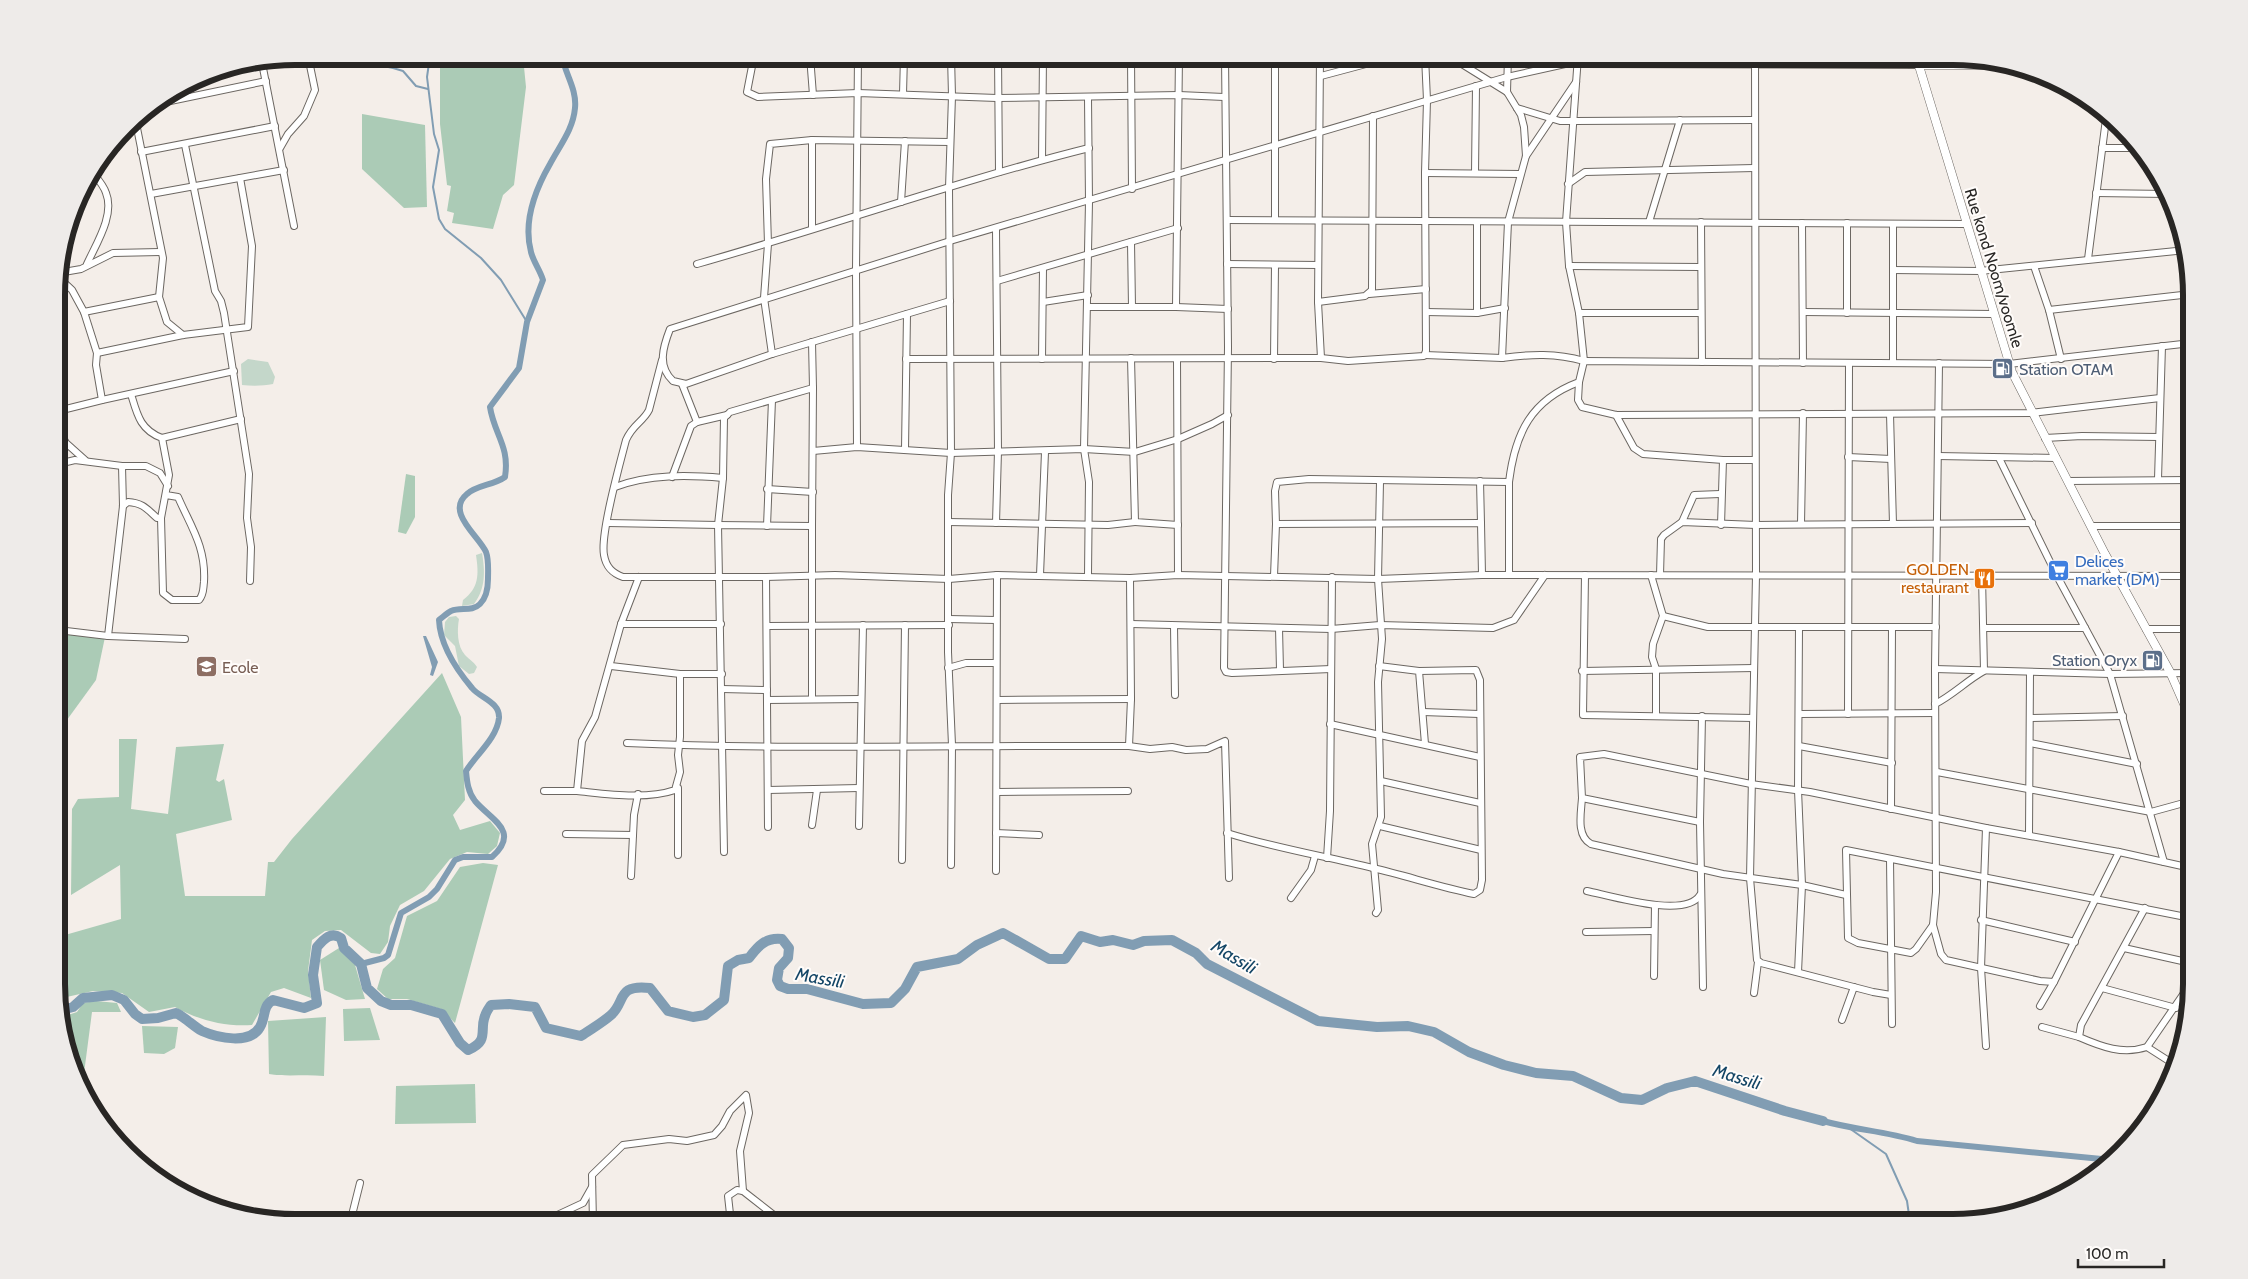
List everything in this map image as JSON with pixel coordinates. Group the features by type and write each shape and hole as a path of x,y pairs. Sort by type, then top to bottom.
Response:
{"street":[{"path":"280,148 288,134 304,116 315,90 310,65"},
{"path":"752,65 747,92 758,97 858,93 997,98 1179,95 1224,97"},
{"path":"811,65 813,95"},
{"path":"857,447 858,65"},
{"path":"904,65 904,94"},
{"path":"951,65 952,96 948,188 951,360 951,453 948,522 948,668 952,745 951,865"},
{"path":"998,65 999,172"},
{"path":"1042,160 1043,65"},
{"path":"1131,65 1132,189"},
{"path":"1176,306 1179,65"},
{"path":"1225,65 1228,415 1224,668 1226,672 1331,669"},
{"path":"1275,65 1275,220"},
{"path":"1320,65 1318,302 1322,358"},
{"path":"1321,76 1356,65"},
{"path":"1425,65 1427,100 1424,173 1426,221 1425,355"},
{"path":"1465,65 1507,92 1517,108 1524,127 1526,156"},
{"path":"1507,92 1508,65"},
{"path":"1561,65 1491,81 1275,144 1089,202 950,241 670,329 662,350 662,360 649,410 646,416 631,428 626,440 615,486 604,553 612,572 623,577 766,577 811,575 949,579 997,575 1088,575 1130,578 1178,575 1378,578 1482,574 1938,577 2183,576"},
{"path":"1579,65 1566,222 1569,266 1580,313 1584,361 1579,382 1578,400 1582,407 1616,415 2031,413 2160,398"},
{"path":"1754,993 1758,962 1751,909 1750,878 1756,575 1755,65"},
{"name":"Rue kond Noom/voomle","path":"1918,65 1965,224 2009,364 2031,413 2170,672 2183,702"},
{"path":"263,67 294,226"},
{"path":"173,101 266,81"},
{"path":"1502,358 1506,308 1508,222 1520,174 1526,156 1550,118 1577,81"},
{"path":"1476,86 1476,173"},
{"path":"1088,98 1088,295 1084,449 1089,482 1088,575"},
{"path":"1517,108 1550,118 1575,121 1754,120"},
{"path":"1369,294 1372,290 1374,220 1373,116"},
{"path":"1649,222 1680,120"},
{"path":"2088,259 2106,123"},
{"path":"142,152 275,126"},
{"path":"137,127 163,264 159,298 167,322 183,335"},
{"path":"772,354 764,298 768,244 766,179 769,146 772,143 812,140 950,142"},
{"path":"812,140 812,228"},
{"path":"901,202 905,141"},
{"path":"184,145 195,186 215,291 221,301 234,371 249,474 247,518 251,547 250,581"},
{"path":"697,264 768,244 812,228 999,172 1089,148"},
{"path":"2102,148 2130,148"},
{"path":"1568,184 1585,172 1754,168"},
{"path":"151,194 284,170"},
{"path":"1424,173 1520,174"},
{"path":"87,264 107,217 109,207 106,191 97,178"},
{"path":"97,353 183,335 226,328 248,327 252,246 240,178"},
{"path":"2096,193 2159,194"},
{"path":"1227,220 1965,224"},
{"path":"1477,222 1477,313"},
{"path":"1701,222 1700,313 1702,362"},
{"path":"1802,223 1803,362"},
{"path":"1847,223 1848,313"},
{"path":"1893,224 1893,362"},
{"path":"997,281 1088,256 1178,228"},
{"path":"996,229 998,359 996,523"},
{"path":"1131,242 1132,307"},
{"path":"1893,270 1980,271 2179,251"},
{"path":"66,273 113,253 160,252"},
{"path":"1227,264 1318,265"},
{"path":"1274,358 1275,265"},
{"path":"1569,266 1700,267"},
{"path":"2034,266 2049,310 2061,359"},
{"path":"1042,359 1043,268"},
{"path":"65,282 72,290 84,312 97,353 96,365 102,400"},
{"path":"1318,302 1369,294 1426,289"},
{"path":"1043,302 1088,295"},
{"path":"2049,310 2183,295"},
{"path":"84,312 159,298"},
{"path":"662,360 669,378 682,384 772,354 950,301"},
{"path":"1087,307 1176,306 1228,309"},
{"path":"1426,312 1477,313 1506,308"},
{"path":"1804,312 1993,314"},
{"path":"1580,313 1700,313"},
{"path":"905,449 907,314"},
{"path":"812,342 812,699"},
{"path":"906,359 1131,358 1177,360 1322,358 1370,360 1425,355 1502,358 1528,354 1564,356 1584,361 1755,364 1803,362 2009,364 2183,344"},
{"path":"2158,480 2162,346"},
{"path":"1131,358 1135,452 1135,522"},
{"path":"1177,360 1178,575"},
{"path":"1848,714 1847,525 1849,363"},
{"path":"1939,363 1936,524 1938,577 1935,670 1936,869 1933,925 1941,954 1946,960 2054,982"},
{"path":"65,409 234,371"},
{"path":"1509,575 1509,482 1514,452 1536,408 1565,387 1579,382"},
{"path":"682,384 697,422"},
{"path":"672,477 688,430 697,422 727,415 813,388"},
{"path":"131,394 141,424 147,430 162,438 241,419"},
{"path":"767,526 772,400"},
{"path":"1801,524 1803,413"},
{"path":"1890,414 1893,524"},
{"path":"724,852 720,746 722,674 718,525 723,478 723,424 727,415"},
{"path":"813,451 857,447 951,453 1045,452 1084,449 1135,452 1178,439 1228,415"},
{"path":"1616,415 1634,448 1643,454 1723,460 1755,460"},
{"path":"2045,438 2082,436 2159,437"},
{"path":"162,438 169,475 161,518 163,593 172,600 199,600 203,591 204,575 200,544 178,497 166,495"},
{"path":"65,441 85,460"},
{"path":"1040,576 1045,452"},
{"path":"1938,456 2056,458"},
{"path":"1848,458 1891,459"},
{"path":"1999,458 2057,576 2110,674 2164,862"},
{"path":"65,463 85,460 122,466 137,465 155,469 168,486"},
{"path":"1720,525 1723,460"},
{"path":"108,636 123,506 122,466"},
{"path":"615,486 636,479 672,477 723,478"},
{"path":"1274,576 1275,491 1277,482 1309,480 1509,482"},
{"path":"2068,481 2183,480"},
{"path":"1480,481 1482,574"},
{"path":"1376,913 1378,910 1372,844 1380,826 1381,781 1379,734 1382,638 1378,578 1380,482"},
{"path":"767,489 812,492"},
{"path":"1660,575 1661,539 1682,522 1694,494 1720,494"},
{"path":"123,506 128,502 146,506 157,518 161,518"},
{"path":"948,522 1116,525 1135,522 1178,525"},
{"path":"1276,524 1378,522 1481,524"},
{"path":"1682,522 1720,525 2032,523"},
{"path":"608,523 812,526"},
{"path":"2091,526 2183,526"},
{"path":"996,871 997,575"},
{"path":"1131,624 1331,629 1380,625 1493,628 1514,620 1545,575"},
{"path":"1585,575 1582,671 1583,715 1753,718"},
{"path":"1651,575 1663,616 1653,644 1652,657 1656,669 1656,715"},
{"path":"1327,858 1332,576"},
{"path":"1982,576 1984,671"},
{"path":"577,790 582,741 595,717 611,666 621,624 639,577"},
{"path":"766,577 768,827"},
{"path":"1129,746 1131,699 1130,578"},
{"path":"1663,616 1708,627 1936,627"},
{"path":"767,626 811,624 905,625 996,620"},
{"path":"621,624 721,624"},
{"path":"859,826 859,746 863,625"},
{"path":"902,860 905,625"},
{"path":"1174,626 1175,695"},
{"path":"1798,972 1802,885 1798,790 1800,627"},
{"path":"1891,808 1892,627"},
{"path":"1279,628 1280,670"},
{"path":"1984,628 2085,628"},
{"path":"2146,629 2183,629"},
{"path":"65,631 108,636 185,639"},
{"path":"948,668 966,663 996,663"},
{"path":"611,666 680,674 722,674"},
{"path":"1227,833 1270,846 1374,868 1436,887 1474,894 1480,890 1482,880 1480,680 1476,670 1419,671 1380,666"},
{"path":"1582,671 1754,668"},
{"path":"1935,670 2110,674 2183,673"},
{"path":"1419,671 1424,744"},
{"path":"1935,704 1948,698 1967,680 1984,671"},
{"path":"2029,835 2030,672"},
{"path":"678,855 680,674"},
{"path":"722,689 767,690"},
{"path":"767,700 861,699"},
{"path":"998,700 1131,699"},
{"path":"1423,712 1479,714"},
{"path":"1800,714 1935,713"},
{"path":"1702,716 1700,822 1703,987"},
{"path":"2030,718 2123,716"},
{"path":"1330,724 1480,757"},
{"path":"627,744 768,747 1129,746 1150,749 1172,747 1186,750 1207,749 1226,742 1229,878"},
{"path":"2030,743 2137,764"},
{"path":"1799,746 1892,763"},
{"path":"1846,895 1802,885 1701,869 1590,844 1584,841 1581,832 1580,757 1604,754 1751,784 1798,790 1986,828 2120,852 2183,866"},
{"path":"1937,772 2151,812 2183,802"},
{"path":"1381,781 1480,803"},
{"path":"544,791 577,790 660,794 678,788"},
{"path":"768,790 859,788"},
{"path":"812,825 817,790"},
{"path":"997,792 1128,791"},
{"path":"631,876 635,806 638,794"},
{"path":"1582,798 1700,822"},
{"path":"1380,826 1481,850"},
{"path":"1986,828 1981,920 1981,968 1986,1046"},
{"path":"996,833 1039,835"},
{"path":"566,834 633,835"},
{"path":"1933,925 1916,949 1910,953 1858,943 1848,938 1846,850 2183,916"},
{"path":"2040,1006 2075,942 2120,852"},
{"path":"1291,898 1310,870 1316,856"},
{"path":"1890,859 1892,1024"},
{"path":"1587,891 1673,907 1689,905 1697,901 1701,894"},
{"path":"1654,976 1655,905"},
{"path":"2079,1037 2078,1033 2081,1026 2145,908"},
{"path":"1981,920 2075,942"},
{"path":"1586,932 1654,931"},
{"path":"2124,948 2183,961"},
{"path":"1758,962 1891,995"},
{"path":"1842,1020 1854,987"},
{"path":"2102,988 2176,1008"},
{"path":"2042,1027 2079,1037 2102,1047 2125,1052 2147,1047 2183,996"},
{"path":"2147,1047 2170,1062"},
{"path":"593,1214 592,1175 623,1145 669,1139 687,1141 714,1134 722,1126 730,1111 746,1095 749,1113 740,1151 743,1191"},
{"path":"352,1214 360,1183"},
{"path":"559,1214 583,1202 592,1187"},
{"path":"730,1214 728,1196 737,1190 743,1191 772,1214"}],"green space":[{"path":"440,65 519,65 524,67 526,87 514,185 503,195 493,229 452,223 454,213 447,211 451,186 447,185 440,124"},
{"path":"362,114 425,125 427,207 404,208 362,169"},
{"path":"248,359 268,362 275,377 273,384 258,386 242,385 241,364"},
{"path":"406,474 415,476 415,517 406,534 398,532"},
{"path":"482,553 484,573 481,592 474,604 462,606 463,600 475,586 477,580 476,555"},
{"path":"456,616 459,619 460,647 477,667 474,673 469,674 459,666 455,646 444,635 445,622 449,617"},
{"path":"65,634 105,637 96,680 65,723"},
{"path":"442,673 461,717 465,800 453,815 460,830 490,821 500,833 497,846 488,854 467,852 450,859 424,891 400,905 390,926 388,942 380,954 371,953 341,930 325,931 312,940 308,971 311,998 284,988 271,992 252,1025 212,1022 193,1016 175,1007 149,1012 122,993 93,991 65,997 65,935 121,919 120,865 71,895 72,809 78,799 119,797 119,739 137,739 131,809 168,814 176,747 224,744 216,780 219,782 224,779 232,820 176,834 185,896 265,896 268,862 274,862 292,839"},
{"path":"483,863 498,865 455,1023 441,1009 407,999 388,999 377,989 383,969 395,958 407,916 437,901 460,867"},
{"path":"339,948 355,965 365,999 346,1000 324,990 320,960"},
{"path":"96,1001 117,1003 121,1012 92,1012 84,1075 73,1044 67,1015 77,1012 83,1003"},
{"path":"370,1008 380,1040 344,1041 343,1009"},
{"path":"326,1017 324,1076 269,1074 268,1021"},
{"path":"142,1026 178,1027 175,1048 164,1054 144,1053"},
{"path":"475,1084 476,1123 395,1124 396,1086"}],"water":[{"path":"423,636 426,636 438,662 433,676 430,675 432,667"}],"waterway":[{"path":"379,65 403,71 416,86 428,89"},
{"path":"429,65 427,77 434,134 439,150 433,187 439,219 445,229 481,258 501,280 527,322"},
{"path":"361,964 384,958 388,955 401,913 429,897 437,889 455,860 463,857 492,857 504,840 504,833 500,826 473,798 468,787 466,771 486,746 494,732 499,718 498,713 493,704 475,692 460,673 442,638 439,620 451,611 470,609 477,606 484,599 487,589 488,558 486,552 461,516 461,501 471,491 505,477 504,448 490,407 519,368 527,322 543,280 533,259 528,229 535,195 566,137 574,116 575,101 573,88 565,65"},
{"name":"Massili","path":"66,1009 73,1007 83,998 112,995 124,1000 135,1014 142,1019 158,1018 176,1013 209,1034 225,1038 249,1036 260,1027 267,1005 273,1000 304,1008 317,1003 313,975 317,947 325,939 334,935 341,938 344,948 361,964 367,988 381,1001 391,1005 411,1005 442,1014 460,1043 468,1050 479,1043 482,1035 483,1021 491,1005 509,1004 535,1007 546,1028 581,1036 611,1015 627,991 639,987 650,988 668,1011 693,1017 705,1015 724,1000 728,966 738,960 749,958 759,946 771,939 782,939 789,948 788,958 779,968 777,980 780,986 788,989 807,989 863,1004 891,1003 905,989 917,967 958,959 977,945 1003,933 1049,959 1065,959 1081,936 1100,942 1113,940 1133,945 1144,941 1172,940 1196,953 1207,964 1318,1021 1377,1027 1408,1026 1434,1032 1469,1052 1504,1065 1536,1073 1573,1076 1621,1098 1642,1100 1667,1088 1695,1081 1785,1111 1823,1121"},
{"path":"1823,1121 1917,1141 2103,1159"},
{"path":"1849,1128 1886,1154 1907,1201 1909,1214"}],"place":[{"name":"Station OTAM","path":"2003,369"},
{"name":"Delices market (DM)","path":"2059,570"},
{"name":"GOLDEN restaurant","path":"1985,578"},
{"name":"Station Oryx","path":"2153,660"},
{"name":"Ecole","path":"206,667"}]}
